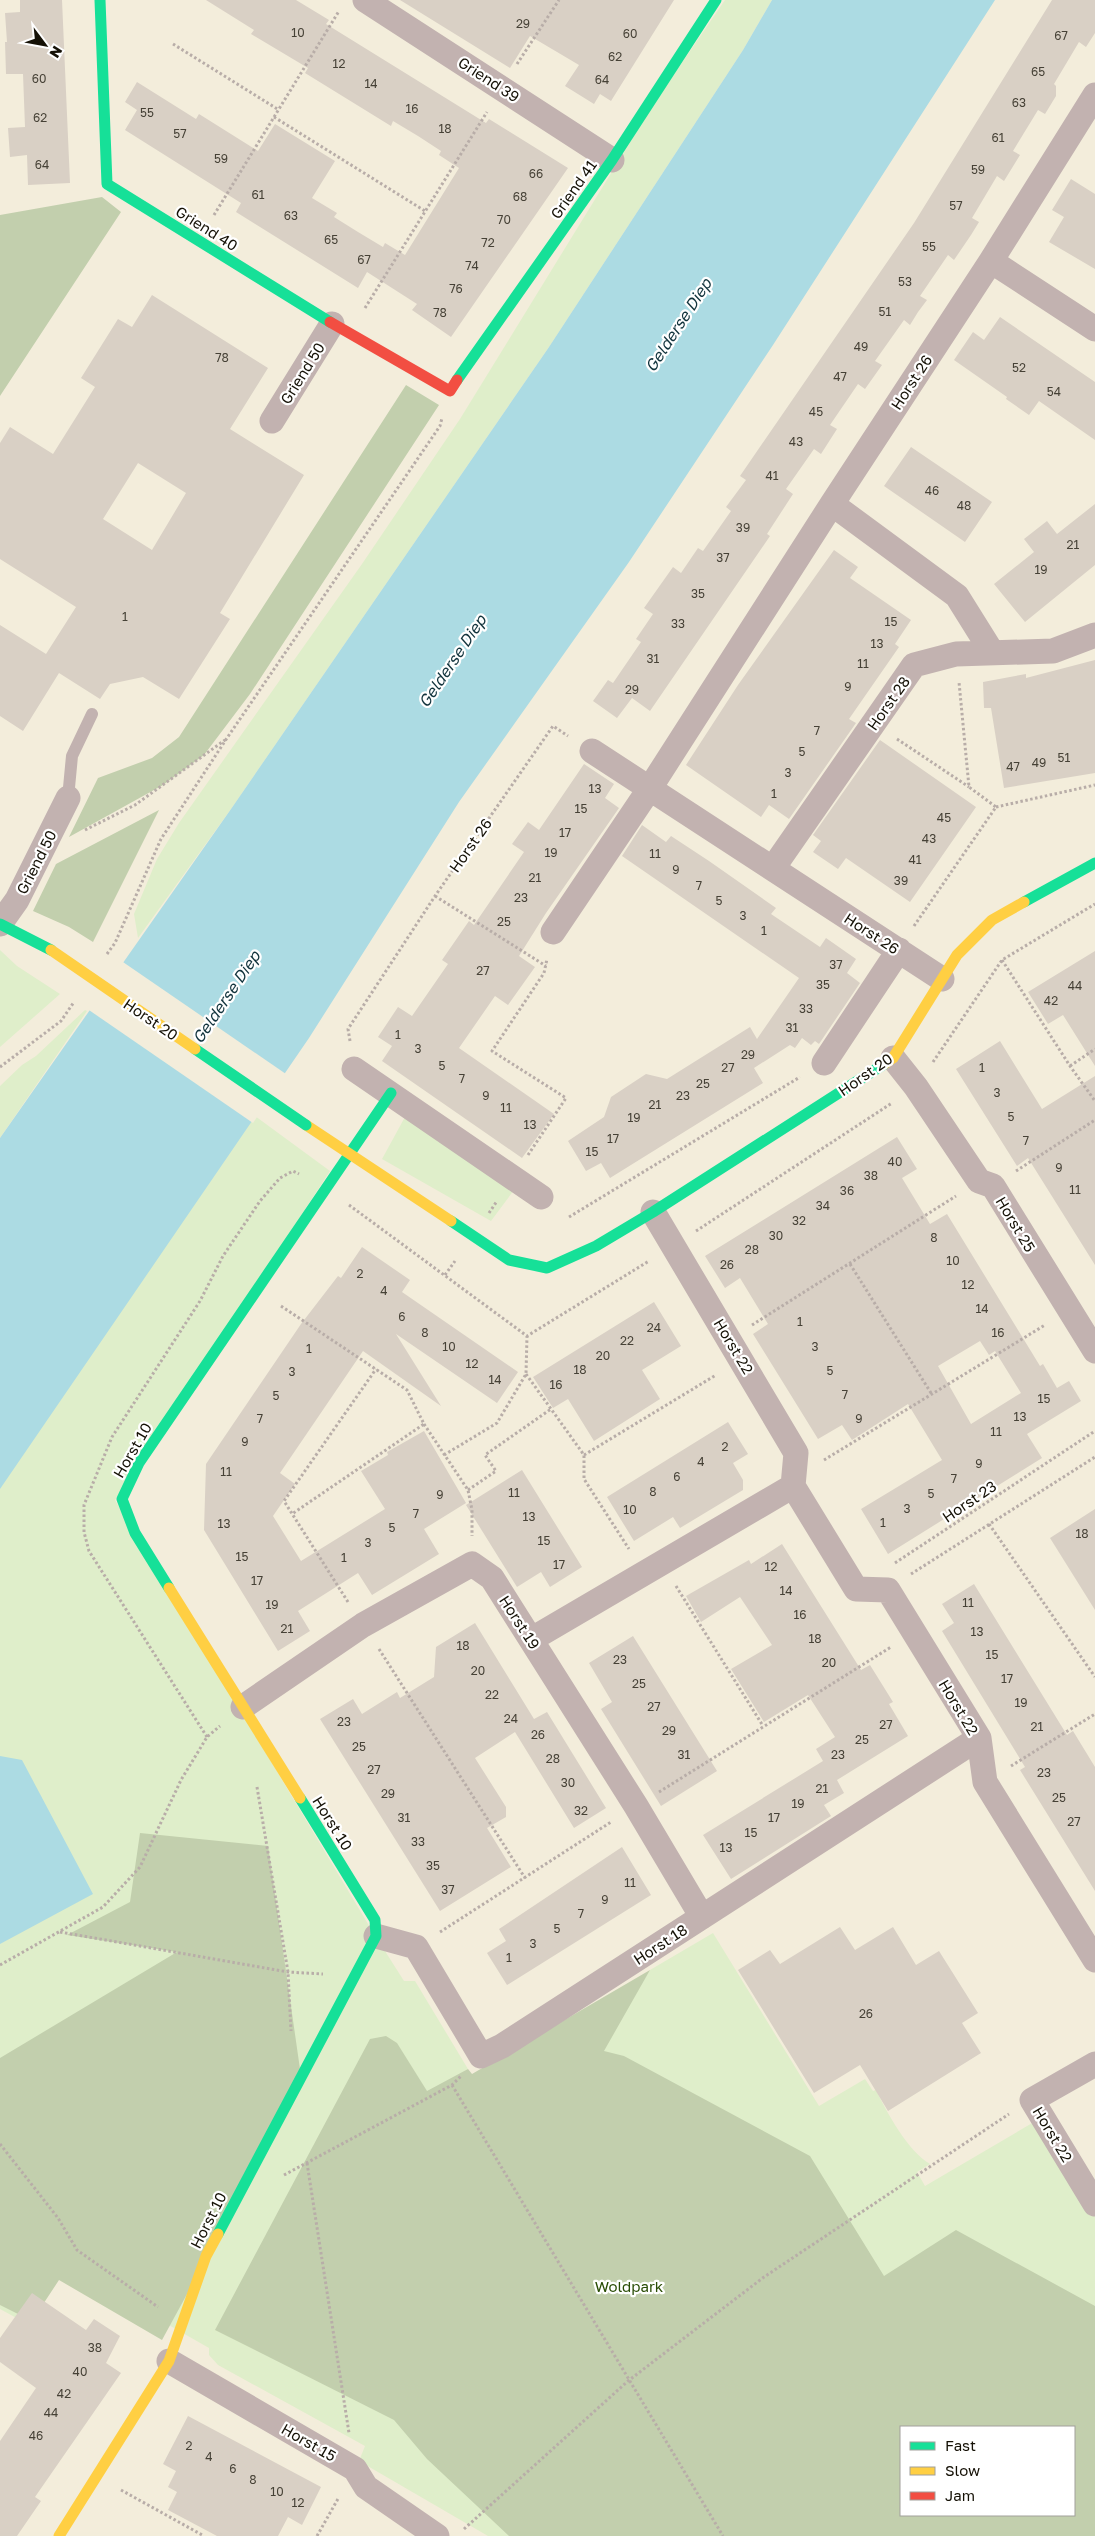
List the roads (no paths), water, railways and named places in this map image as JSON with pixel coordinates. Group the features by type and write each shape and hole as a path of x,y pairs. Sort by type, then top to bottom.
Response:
{"street":[{"name":"Griend 40","path":"100,0 107,184 341,329 450,391"},
{"name":"Griend 39","path":"365,0 612,160"},
{"name":"Griend 41","path":"450,391 612,160 716,0"},
{"name":"Horst 26","path":"553,932 650,788 991,261 1095,94"},
{"path":"991,261 1095,329"},
{"name":"Griend 50","path":"272,422 341,329"},
{"path":"832,504 957,596 992,652"},
{"name":"Horst 28","path":"773,868 914,665 956,654 1053,651 1095,635"},
{"name":"Horst 26","path":"592,751 942,978"},
{"name":"Griend 50","path":"0,924 17,900 68,798"},
{"name":"Horst 20","path":"0,924 51,950 348,1154 509,1260 547,1268 596,1246 653,1212 893,1058 957,955 992,920 1095,863"},
{"path":"824,1063 899,950"},
{"name":"Horst 25","path":"893,1058 986,1184 1095,1351"},
{"path":"354,1069 541,1197"},
{"path":"348,1154 391,1093"},
{"name":"Horst 10","path":"59,2536 170,2361 206,2256 376,1936 375,1920 363,1900 134,1534 122,1499 139,1463 348,1154"},
{"name":"Horst 22","path":"653,1212 796,1453 793,1486 856,1589 888,1590 978,1738 985,1782 1095,1960"},
{"path":"532,1640 793,1486"},
{"name":"Horst 19","path":"243,1707 363,1625 472,1564 492,1578 636,1806 702,1918"},
{"name":"Horst 18","path":"376,1936 416,1948 482,2056 502,2046 702,1918 978,1738"},
{"name":"Horst 22","path":"1095,2064 1032,2100 1095,2204"},
{"name":"Horst 15","path":"170,2361 355,2469 366,2487 437,2536"}],"lane":[{"path":"68,798 72,756 92,714"}],"water":[{"name":"Gelderse Diep","path":"772,0 995,0 773,345 629,562 459,802 309,1038 0,1489 0,1138 231,809 549,347 743,50"},
{"path":"0,1756 22,1760 93,1894 0,1944"}],"park label":[{"name":"Woldpark","path":"629,2286"}]}
